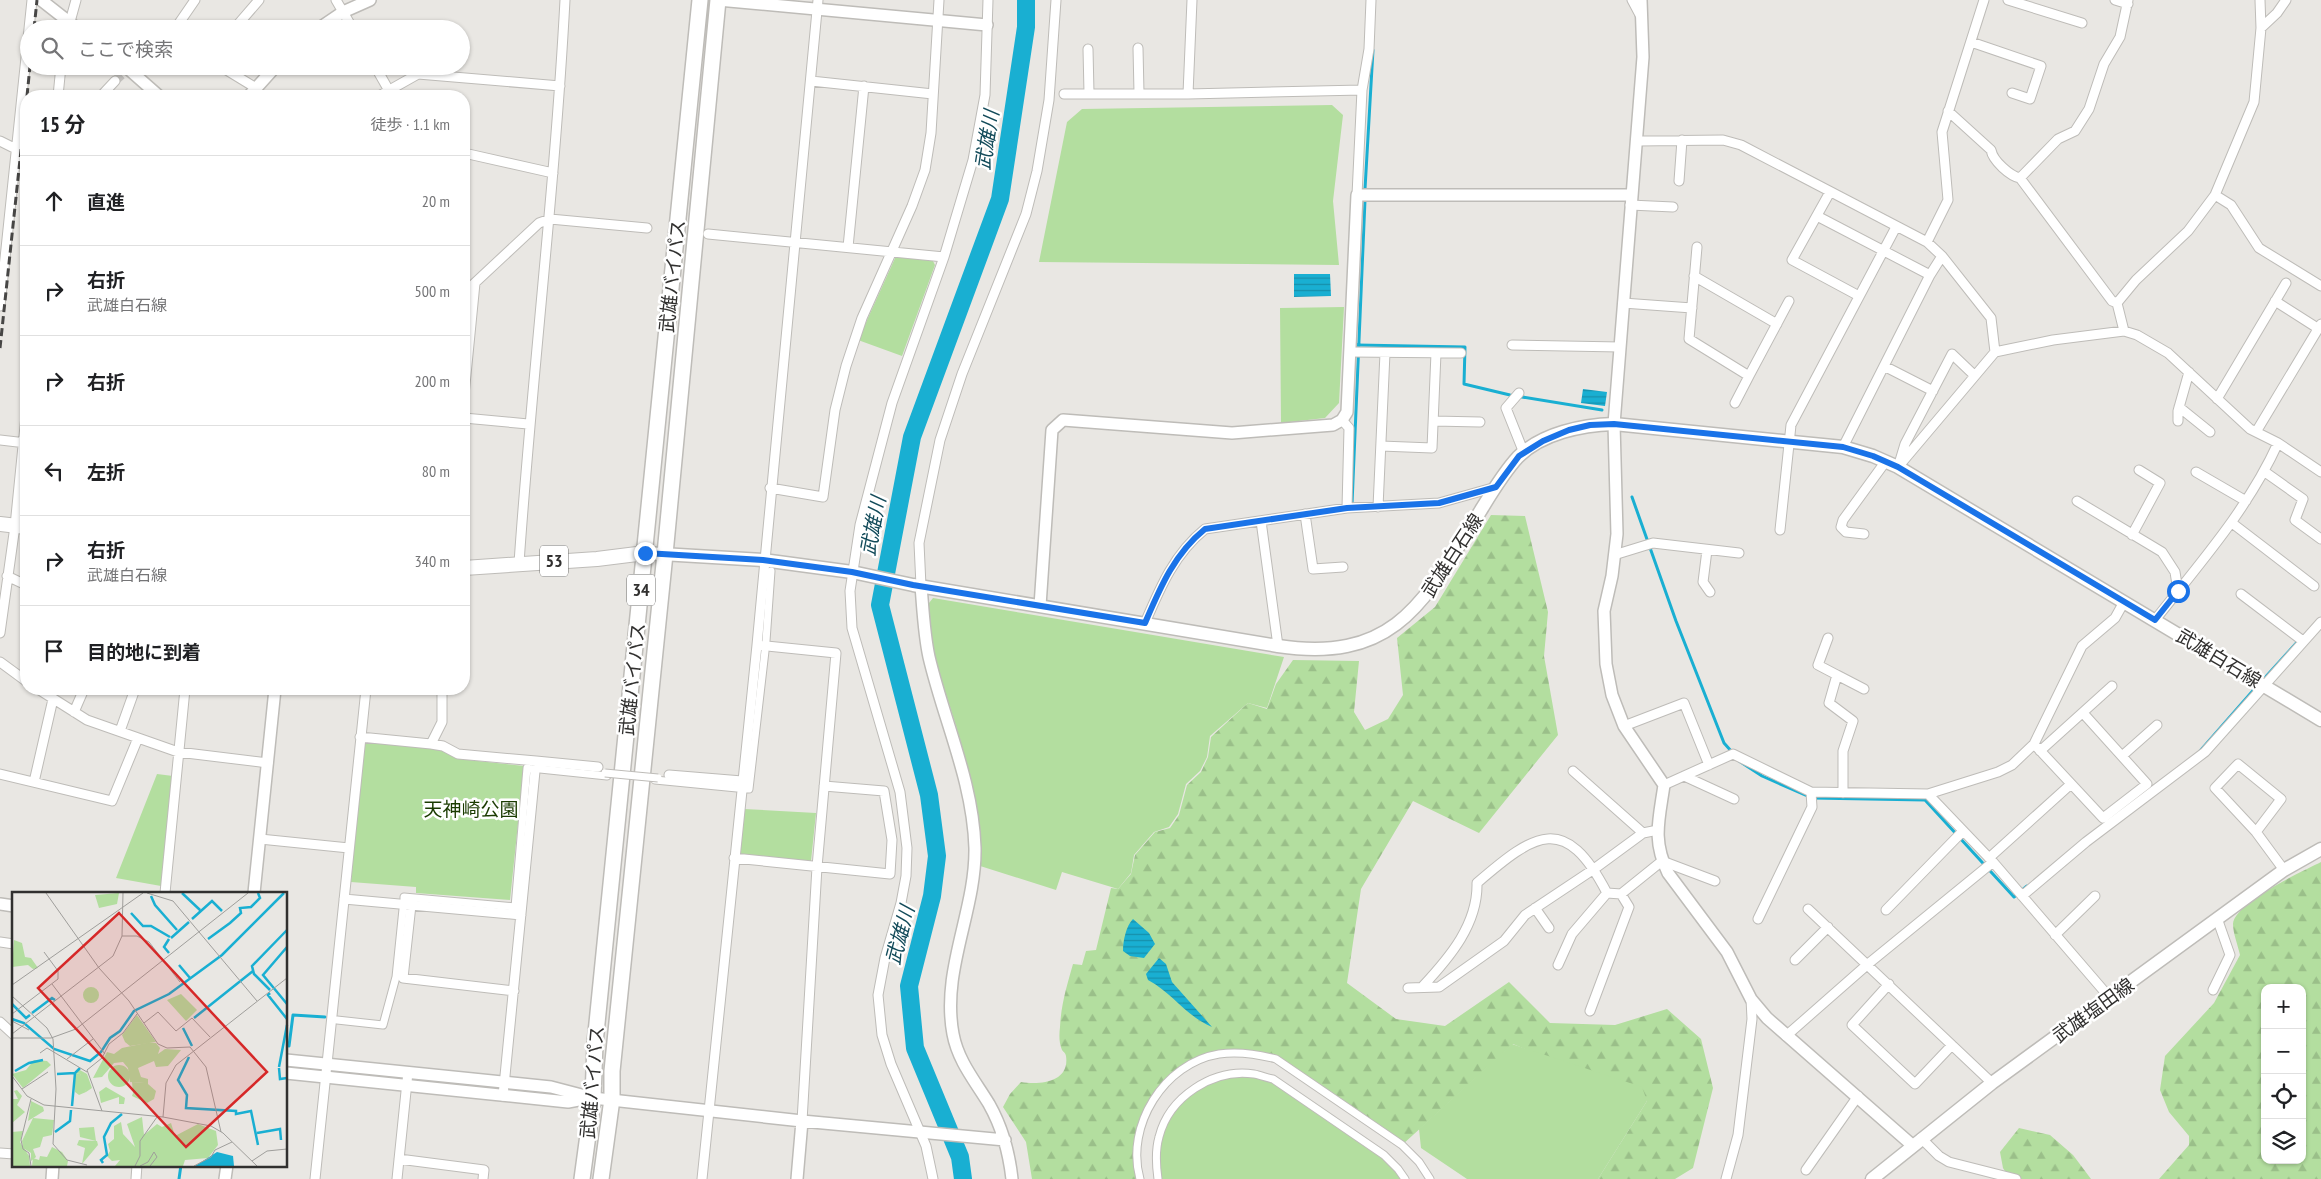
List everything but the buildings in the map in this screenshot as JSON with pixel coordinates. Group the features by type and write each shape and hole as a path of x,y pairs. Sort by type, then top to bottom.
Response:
{"highway":[{"name":"武雄バイパス","path":"582,1179 593,1098 594,1052 700,0"},
{"name":"武雄バイパス","path":"601,1179 612,1099 614,1051 665,554 718,0"}],"main road":[{"name":"武雄白石線","path":"645,553 763,560 852,572 917,586 1278,646 1314,650 1347,647 1378,635 1413,611 1430,591 1496,487 1524,453 1543,441 1569,430 1590,425 1614,424 1843,447 1886,461 2321,720"},
{"path":"0,524 20,527"},
{"name":"53","path":"470,567 597,559 645,553"},
{"name":"武雄塩田線","path":"1872,1179 1917,1141 1992,1083 2284,870 2321,849"}],"street":[{"path":"30,20 32,0"},
{"path":"41,0 64,20"},
{"path":"73,20 76,0"},
{"path":"182,20 195,0"},
{"path":"241,20 258,0"},
{"path":"336,0 348,20"},
{"path":"331,20 343,12 370,0"},
{"path":"519,563 528,424 550,219 565,0"},
{"path":"718,0 817,5 938,21 987,25"},
{"path":"770,488 823,497 835,410 846,366 862,318 892,252 925,170 931,133 938,0"},
{"path":"933,1179 924,1133 882,1035 878,995 885,958 901,904 906,876 907,848 900,792 852,628 852,572 860,525 892,403 944,257 974,160 985,95 988,0"},
{"path":"1012,1179 1005,1140 988,1103 966,1070 954,1036 950,1001 952,982 969,899 975,848 964,776 929,657 917,586 919,543 940,440 962,374 1026,214 1037,171 1049,100 1056,0"},
{"path":"1188,94 1192,0"},
{"path":"1040,606 1052,430 1063,420 1232,433 1333,425 1342,420 1347,412 1355,352 1357,195 1362,90 1369,49 1371,0"},
{"path":"1632,0 1641,17"},
{"path":"1641,0 1643,57 1638,141 1631,200 1614,424 1617,534 1604,611 1606,664 1612,695 1624,726 1664,785 1658,830 1658,853 1668,873 1727,952 1751,999 1786,1036 1858,1096 1938,1156 1949,1162 2016,1179"},
{"path":"1927,242 1948,200 1942,132 1984,0"},
{"path":"2008,0 2082,23"},
{"path":"2020,178 2058,139 2075,131 2089,109 2104,64 2120,37 2128,2 2115,0"},
{"path":"2117,303 2136,280 2188,231 2216,195 2254,102 2261,28 2260,0"},
{"path":"2261,28 2277,13 2286,0"},
{"path":"702,1179 757,645 763,560 817,5"},
{"path":"1971,42 2041,66 2030,99 2012,93"},
{"path":"1138,48 1139,93"},
{"path":"1088,49 1089,93"},
{"path":"22,90 24,75"},
{"path":"59,90 60,75"},
{"path":"135,75 152,90"},
{"path":"231,75 250,90"},
{"path":"255,90 268,75"},
{"path":"380,75 389,90"},
{"path":"395,90 417,75"},
{"path":"430,75 560,86"},
{"path":"107,90 115,81"},
{"path":"811,81 933,94"},
{"path":"848,247 864,86"},
{"path":"1064,94 1188,94 1362,90"},
{"path":"1948,111 1991,150 1992,156 2014,177 2020,178 2112,301 2117,303"},
{"path":"0,306 20,112"},
{"path":"0,140 16,149"},
{"path":"1679,181 1682,140"},
{"path":"1638,141 1723,140 1741,145 1927,242 1942,256 1990,318 1995,352"},
{"path":"470,154 553,173"},
{"path":"1830,192 1792,260 1860,296"},
{"path":"1357,195 1631,200 1673,207"},
{"path":"2216,195 2231,205 2259,248 2321,286"},
{"path":"1816,216 1930,275"},
{"path":"470,288 539,223 550,219 647,228"},
{"path":"1780,530 1792,426 1896,227"},
{"path":"708,234 944,257"},
{"path":"1697,247 1689,339 1749,376"},
{"path":"1843,447 1930,275 1942,256"},
{"path":"1694,276 1777,324"},
{"path":"470,334 475,283"},
{"path":"2217,399 2286,283"},
{"path":"1735,403 1789,301"},
{"path":"2256,432 2320,327 2275,301"},
{"path":"1623,303 1692,308"},
{"path":"2117,303 2124,331"},
{"path":"1898,467 1995,352 2053,340 2124,331 2137,335 2168,353 2233,415 2256,432 2321,472"},
{"path":"1512,345 1620,347"},
{"path":"1355,352 1461,353"},
{"path":"1378,507 1385,353"},
{"path":"1381,446 1432,448 1436,353"},
{"path":"1898,467 1905,444 1952,354 1974,375"},
{"path":"1884,366 1933,391"},
{"path":"2178,421 2179,407 2189,372"},
{"path":"1517,395 1506,408 1524,453"},
{"path":"2179,407 2210,432"},
{"path":"470,419 528,424"},
{"path":"1342,420 1349,428 1347,508"},
{"path":"1434,421 1480,422"},
{"path":"0,440 20,442"},
{"path":"2155,620 2232,523 2265,472 2278,444"},
{"path":"1864,534 1846,532 1841,527 1843,520 1886,461"},
{"path":"2132,535 2160,483 2139,470"},
{"path":"2196,472 2246,502"},
{"path":"2265,472 2302,499 2295,520 2321,539"},
{"path":"1145,623 1166,575 1190,541 1205,529 1347,508 1439,503 1496,487"},
{"path":"2077,501 2162,552 2175,572 2178,591"},
{"path":"1305,514 1313,569 1343,567"},
{"path":"1261,521 1278,646"},
{"path":"2232,523 2314,586"},
{"path":"0,633 7,576 20,530"},
{"path":"1614,555 1649,544 1739,553"},
{"path":"1707,550 1702,582 1710,592"},
{"path":"766,641 772,571"},
{"path":"7,576 20,582"},
{"path":"2241,594 2303,641"},
{"path":"2037,748 2082,646 2116,618 2124,602"},
{"path":"2022,896 2086,842 2205,752 2321,622"},
{"path":"1828,638 1818,665 1864,689"},
{"path":"757,645 836,653 817,867 797,1179"},
{"path":"669,775 750,789 765,651"},
{"path":"0,662 20,677"},
{"path":"1837,674 1829,703 1853,721 1843,751 1844,793"},
{"path":"1664,785 1732,754 1811,792 1928,794 1998,772 2012,765 2083,712 2112,686"},
{"path":"47,695 88,720 178,752 268,763"},
{"path":"74,712 81,695"},
{"path":"120,731 133,695"},
{"path":"165,892 184,695"},
{"path":"254,892 274,695"},
{"path":"315,1179 365,695"},
{"path":"431,744 442,722 442,695"},
{"path":"34,782 53,699"},
{"path":"1624,726 1684,703 1709,765"},
{"path":"2037,748 2103,818 2147,784 2083,712"},
{"path":"2122,756 2157,724"},
{"path":"0,774 112,801 138,738"},
{"path":"360,738 431,744 443,746 458,754 536,766 741,786"},
{"path":"2256,832 2281,799 2238,764 2215,788 2256,832 2284,870"},
{"path":"503,1096 536,766"},
{"path":"514,991 403,978 406,905 404,897 514,907 527,768 536,766"},
{"path":"1573,771 1642,833"},
{"path":"1684,776 1734,799"},
{"path":"1786,1036 1991,860 2071,784"},
{"path":"734,858 890,874 892,840 884,791 824,786"},
{"path":"1758,919 1812,807 1811,792"},
{"path":"1928,794 1991,860 2110,998"},
{"path":"1408,988 1423,986 1439,988 1504,941 1525,915 1594,869 1642,833 1658,830"},
{"path":"1886,910 1963,831"},
{"path":"1423,986 1450,957 1464,932 1478,900 1477,883 1528,843 1542,838 1555,838 1570,844 1587,864 1594,869 1606,893"},
{"path":"260,839 349,848"},
{"path":"1662,860 1715,881"},
{"path":"1606,893 1621,894 1662,860"},
{"path":"1558,966 1572,934 1591,914 1606,893"},
{"path":"1590,1011 1629,907 1621,894"},
{"path":"2055,935 2096,896"},
{"path":"344,899 522,915"},
{"path":"336,1020 382,1025 396,977 406,905"},
{"path":"1535,908 1549,928"},
{"path":"1808,909 1992,1083"},
{"path":"2213,990 2230,955 2217,918"},
{"path":"1795,960 1828,926"},
{"path":"1889,984 1852,1025 1915,1084 1952,1045"},
{"path":"1726,1179 1738,1135 1752,1018 1751,999"},
{"path":"0,1022 12,1033"},
{"path":"1140,1179 1136,1166 1137,1140 1145,1114 1158,1092 1175,1074 1197,1061 1218,1054 1238,1052 1276,1059 1402,1145 1419,1162 1430,1179"},
{"path":"288,1060 505,1082 568,1090 593,1098"},
{"path":"397,1179 408,1072"},
{"path":"288,1073 568,1102 593,1098 612,1099 802,1121 1005,1140"},
{"path":"1158,1179 1156,1152 1159,1136 1174,1106 1187,1094 1215,1078 1235,1074 1254,1074 1273,1080 1384,1155 1405,1179"},
{"path":"1806,1170 1858,1096"},
{"path":"399,1160 484,1170 483,1179"},
{"path":"52,1179 53,1166"},
{"path":"136,1179 137,1166"},
{"path":"225,1179 226,1166"}],"green space":[{"path":"1332,105 1343,115 1333,201 1339,265 1039,262 1067,122 1082,109"},
{"path":"896,256 932,259 935,265 902,356 858,340"},
{"path":"1344,307 1339,403 1325,418 1281,423 1280,308"},
{"path":"1491,515 1525,516 1548,612 1544,656 1558,735 1479,833 1413,801 1361,889 1347,983 1396,1019 1445,1026 1509,982 1550,1023 1615,1025 1667,1009 1701,1039 1713,1088 1693,1168 1675,1179 1598,1179 1647,1101 1513,1044 1402,1145 1276,1059 1238,1052 1197,1061 1158,1092 1137,1141 1140,1179 1032,1179 1026,1142 1003,1107 1010,1094 1021,1082 1044,1082 1058,1077 1063,1072 1066,1065 1066,1056 1062,1050 1059,1033 1065,995 1073,964 1082,965 1086,951 1096,950 1111,888 1118,889 1131,874 1135,855 1155,832 1170,828 1179,815 1187,785 1201,772 1208,757 1211,737 1248,703 1267,709 1276,684 1293,660 1359,661 1354,712 1365,730 1388,719 1403,695 1397,638 1435,607"},
{"path":"933,598 1284,657 1267,708 1248,703 1210,736 1207,757 1200,771 1186,784 1178,814 1169,827 1154,832 1134,855 1131,873 1118,889 1062,872 1056,890 977,865 969,789 961,744 934,657 931,639 929,603"},
{"name":"天神崎公園","path":"364,742 439,749 460,759 524,766 510,900 416,893 416,887 351,882"},
{"path":"157,774 173,776 161,886 116,878"},
{"path":"744,809 816,813 811,861 739,854"},
{"path":"2321,862 2321,1179 2159,1179 2189,1145 2189,1136 2169,1112 2160,1090 2165,1056 2214,1003 2240,955 2233,928 2236,916 2257,898"},
{"path":"1512,1044 1642,1087 1647,1101 1598,1179 1467,1179 1421,1148 1419,1129"},
{"path":"1235,1074 1273,1080 1384,1155 1405,1179 1158,1179 1156,1168 1165,1121 1200,1085"},
{"path":"2019,1128 2050,1135 2073,1155 2091,1179 2010,1179 2003,1168 2000,1152"}],"water":[{"path":"1294,274 1330,274 1331,296 1294,297"},
{"path":"1583,389 1607,392 1605,406 1581,403"},
{"path":"1133,919 1149,933 1155,944 1144,958 1130,956 1123,951 1125,934"},
{"path":"1159,958 1166,964 1172,982 1212,1027 1193,1016 1165,991 1148,980 1146,974"}],"waterway":[{"name":"武雄川","path":"963,1179 960,1157 915,1048 909,986 932,896 937,856 929,795 880,605 912,437 1000,199 1026,27 1026,0"},
{"path":"1365,189 1373,50"},
{"path":"1352,504 1365,200"},
{"path":"1357,345 1465,347 1464,384 1510,395 1602,410"},
{"path":"1632,497 1676,621 1724,743 1732,752"},
{"path":"2261,682 2299,640"},
{"path":"2200,751 2257,686"},
{"path":"1739,761 1762,776 1812,798 1925,800 2014,897 2027,886"},
{"path":"289,1046 293,1015 325,1017"},
{"path":"179,1179 181,1166"}],"tunnel":[{"path":"115,81 121,75"}],"railway":[{"path":"35,20 37,0"},
{"path":"28,90 29,75"},
{"path":"0,348 20,160"}],"route":[{"path":"645,553 763,560 852,572 913,585 1145,623 1166,575 1190,541 1205,529 1347,508 1439,503 1496,487 1519,456 1543,441 1569,430 1590,425 1614,424 1843,447 1873,456 1898,467 2155,620 2178,591"}]}
